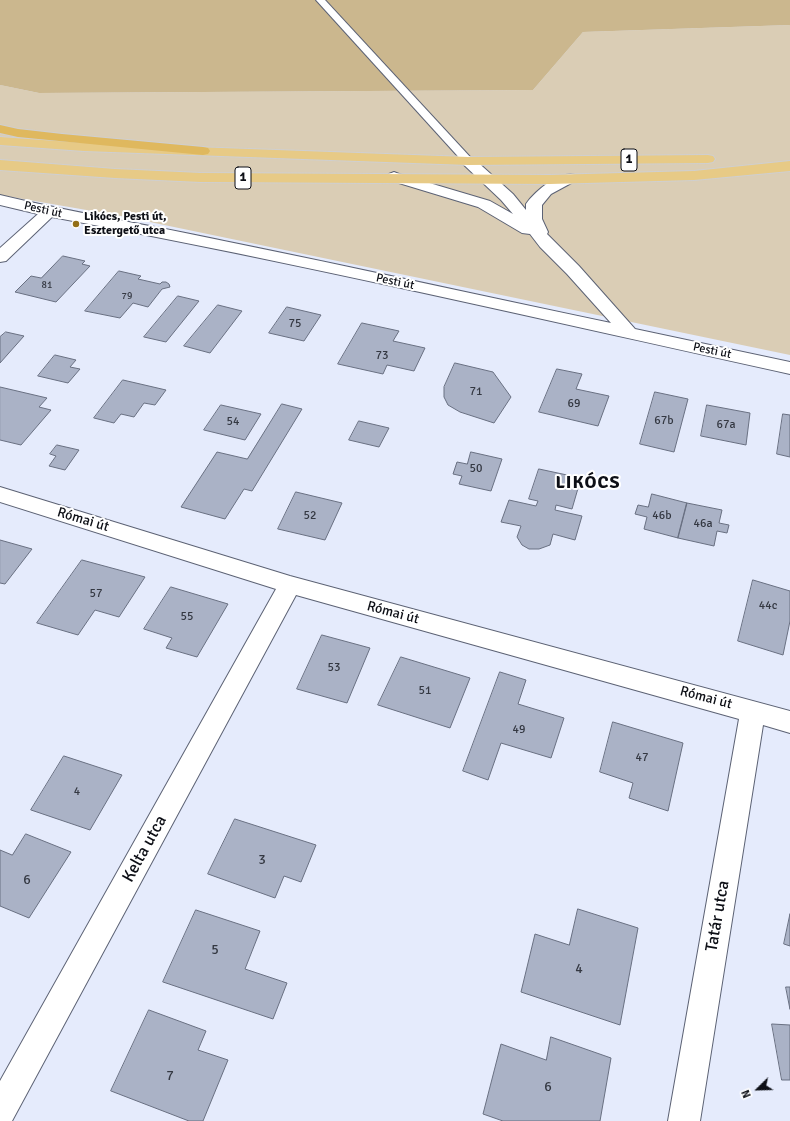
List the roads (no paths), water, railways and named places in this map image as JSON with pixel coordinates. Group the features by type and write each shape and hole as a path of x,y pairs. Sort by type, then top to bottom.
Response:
{"highway":[{"path":"0,129 18,133 62,138 204,151"}],"main road":[{"name":"1","path":"0,141 84,147 468,160 646,160 750,158 790,160"},
{"name":"1","path":"0,165 88,173 230,178 570,178 721,173 790,166"}],"street":[{"path":"468,160 508,197 546,244 573,270 629,333"},
{"path":"394,178 484,204 519,224 546,244"},
{"path":"546,244 534,219 534,204 546,191 570,178"},
{"name":"Pesti út","path":"0,200 49,212 159,232 263,254 790,368"},
{"path":"0,257 49,212"},
{"name":"Római út","path":"0,494 290,585 790,722"},
{"name":"Kelta utca","path":"0,1112 290,585"},
{"name":"Tatár utca","path":"684,1121 753,711"}],"lane":[{"path":"320,0 468,160"}],"place":[{"name":"Likócs, Pesti út, Esztergető utca","path":"76,224"}],"district":[{"name":"LIKÓCS","path":"588,483"}]}
